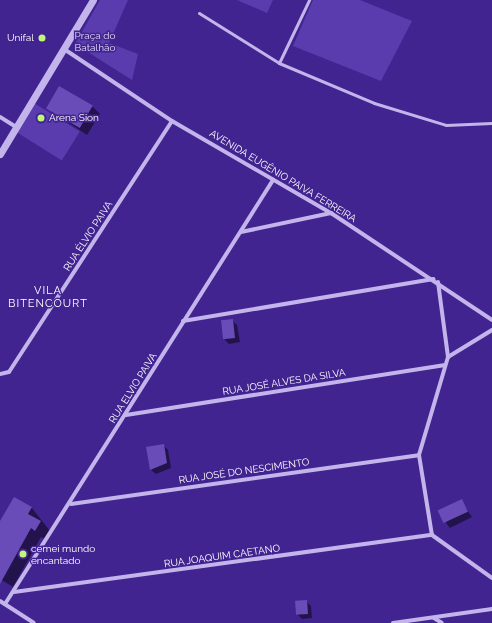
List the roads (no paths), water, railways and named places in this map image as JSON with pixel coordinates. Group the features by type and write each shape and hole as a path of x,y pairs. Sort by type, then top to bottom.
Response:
{"street":[{"path":"1,154 93,0"},
{"name":"AVENIDA EUGÊNIO PAIVA FERREIRA","path":"64,49 172,121 331,213 436,280 492,320"},
{"path":"0,117 17,128"},
{"name":"RUA ÉLVIO PAIVA","path":"0,374 8,372 172,121"},
{"name":"RUA ELVIO PAIVA","path":"5,604 71,504 273,180"},
{"path":"241,232 331,213"},
{"path":"184,321 436,280 448,357 419,455 432,535 492,578"},
{"path":"448,357 492,330"},
{"name":"RUA JOSÉ ALVES DA SILVA","path":"126,415 446,365"},
{"name":"RUA JOSÉ DO NESCIMENTO","path":"71,504 419,455"},
{"name":"RUA JOAQUIM CAETANO","path":"14,592 432,535"},
{"path":"0,601 34,623"},
{"path":"393,623 492,609"},
{"path":"433,617 442,623"}],"lane":[{"path":"279,63 309,0"},
{"path":"198,13 279,63 374,103 446,125 492,123"}],"place":[{"name":"Unifal","path":"42,38"},
{"name":"Arena Sion","path":"41,118"},
{"name":"cemei mundo encantado","path":"23,554"}],"district":[{"name":"VILA BITENCOURT","path":"48,298"}],"park label":[{"name":"Praça do Batalhão","path":"95,40"}]}
